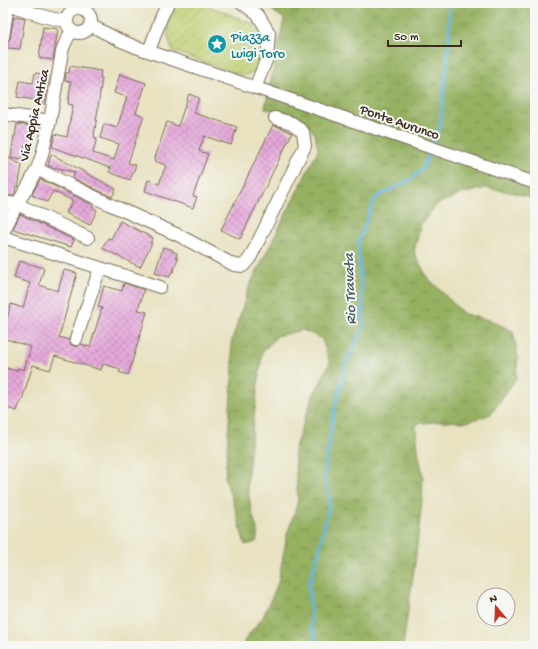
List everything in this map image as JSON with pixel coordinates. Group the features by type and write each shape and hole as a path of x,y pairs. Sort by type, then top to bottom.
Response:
{"street":[{"path":"149,51 168,3"},
{"path":"242,3 258,15 269,33 267,58 255,88"},
{"path":"3,37 6,4 61,20 79,33 86,31 90,25 90,17 78,6 69,14 70,26"},
{"name":"Ponte Aurunco","path":"90,25 119,40 149,51 535,183"},
{"name":"Via Appia Antica","path":"3,233 11,211 27,188 37,169 42,155 50,121 62,52 70,26"},
{"path":"3,114 50,121"},
{"path":"37,169 178,235 234,265 243,266 250,258 306,146 303,132 292,123 275,118"},
{"path":"3,202 11,211 88,238"},
{"path":"3,237 160,287"},
{"path":"76,339 100,268"}],"green space":[{"path":"179,3 202,3 253,24 260,33 264,45 264,51 257,70 242,76 173,51 168,38 168,26 169,20"},
{"path":"262,3 535,3 535,199 515,193 486,188 461,194 437,204 421,224 414,252 427,277 464,314 489,320 513,331 518,357 516,379 491,414 467,422 441,421 416,424 418,450 423,476 422,501 403,646 243,646 244,641 263,617 278,583 287,535 298,501 294,450 312,398 330,363 322,339 303,330 277,336 262,353 247,484 251,509 258,533 256,542 245,545 225,479 233,365 231,343 249,287 318,150 315,134 305,121 265,108 284,19"}],"building":[{"path":"14,16 25,18 20,49 7,48"},
{"path":"43,27 58,29 53,60 39,58"},
{"path":"70,66 101,71 100,78 102,78 94,137 97,138 93,153 114,160 119,144 100,138 104,124 117,128 127,97 114,93 120,74 146,83 136,113 144,116 128,163 136,165 130,180 109,172 111,168 52,147 55,134 67,137 73,105 68,104 71,82 65,81 66,73 69,73"},
{"path":"35,73 49,75 45,104 34,103 35,100 17,97 20,81 33,83"},
{"path":"189,94 199,98 194,113 237,127 231,145 204,136 199,151 208,154 193,196 197,197 193,208 145,191 148,180 159,184 166,165 154,161 167,122 178,126"},
{"path":"17,124 35,126 32,146 25,145 22,160 11,158"},
{"path":"273,125 292,133 240,239 221,230"},
{"path":"51,154 116,189 112,197 73,178 75,172 48,166"},
{"path":"8,158 22,165 18,188 16,186 13,196 3,195 3,178 5,179"},
{"path":"40,179 93,205 92,207 97,210 90,225 66,213 73,201 53,191 47,202 32,195"},
{"path":"20,214 74,240 71,247 13,229"},
{"path":"120,221 153,238 140,267 102,248 108,238 111,239"},
{"path":"163,247 177,253 176,257 178,258 170,277 155,273"},
{"path":"19,261 44,268 39,285 58,291 64,270 77,273 59,337 69,340 70,344 74,346 81,344 90,347 102,308 98,307 104,286 122,291 124,283 144,290 138,310 147,312 128,375 119,372 121,369 103,364 101,370 55,356 50,370 33,365 17,411 3,407 3,378 6,368 17,371 18,368 24,370 31,347 3,338 11,304 23,308 30,283 14,278"}],"waterway":[{"name":"Rio Travata","path":"432,145 440,126 449,42 449,3"},
{"name":"Rio Travata","path":"318,646 311,625 309,584 321,543 330,500 324,476 333,415 346,364 364,326 358,242 375,198 413,178 423,168 430,151"}],"place":[{"name":"Piazza Luigi Toro","path":"217,44"}]}
